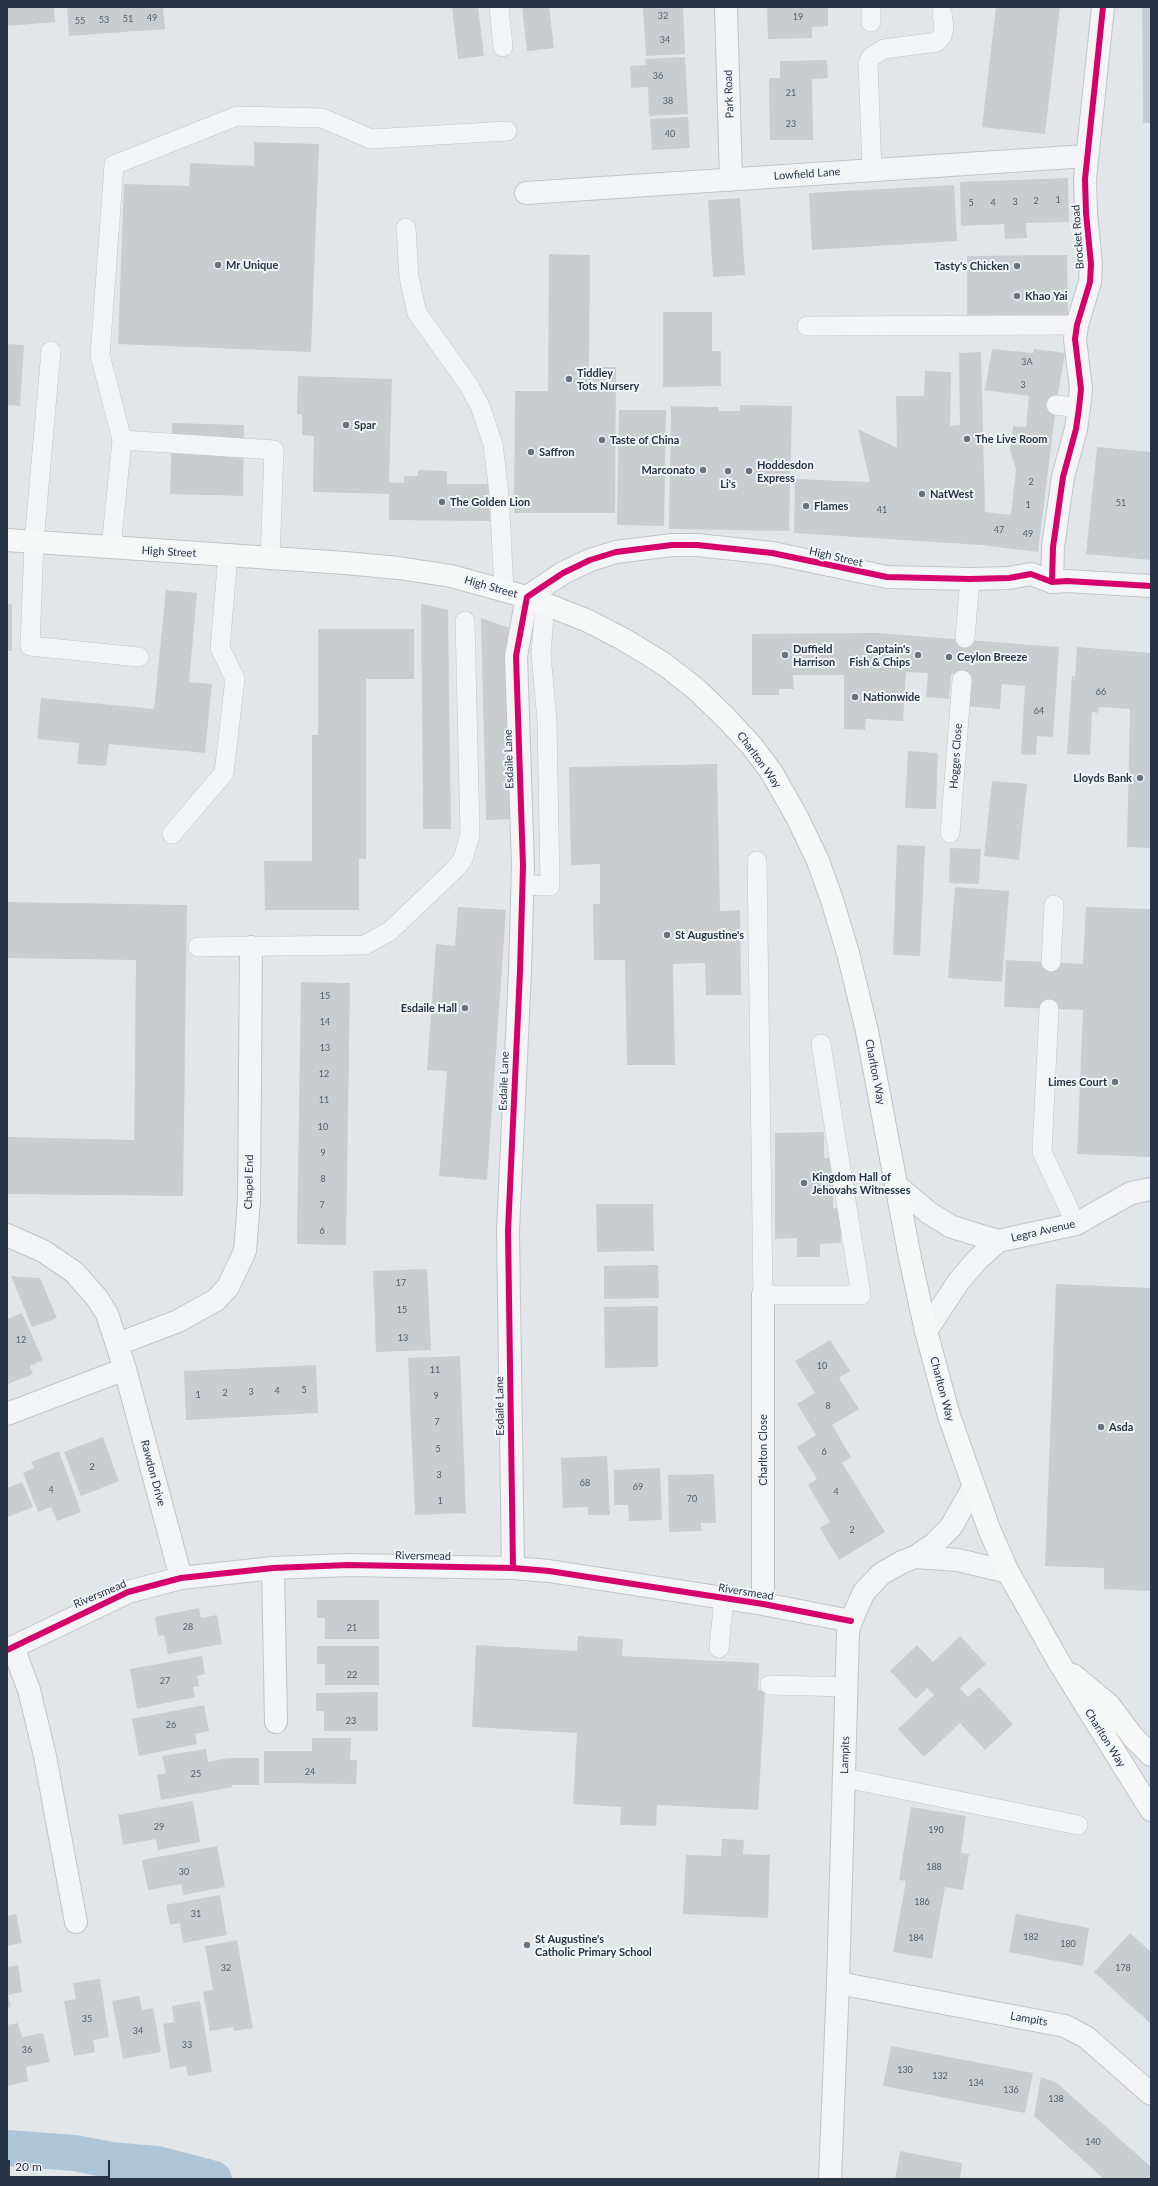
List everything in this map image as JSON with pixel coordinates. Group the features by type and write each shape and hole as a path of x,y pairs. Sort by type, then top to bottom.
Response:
{"main road":[{"name":"High Street","path":"7,540 399,568 451,576 504,590 536,601"},
{"name":"Charlton Way","path":"536,601 586,620 623,639 664,664 696,689 752,746 772,773 797,817 818,861 837,915 867,1031 910,1258 926,1331 949,1416 973,1488 1008,1572 1060,1664 1151,1810"},
{"name":"Charlton Way","path":"1060,1664 1109,1705 1133,1737 1151,1755"}],"street":[{"name":"Park Road","path":"726,7 731,180"},
{"name":"Brocket Road","path":"1052,582 1053,547 1063,477 1076,429 1081,389 1075,349 1077,325 1086,298 1091,264 1085,196 1087,156 1103,7"},
{"name":"Lowfield Lane","path":"526,193 1087,156"},
{"name":"High Street","path":"536,601 563,573 590,560 616,552 672,545 697,545 772,553 887,577 970,579 1009,578 1031,574 1052,582 1067,581 1151,586"},
{"name":"Esdaile Lane","path":"513,1568 508,1231 522,885 516,656 536,601"},
{"name":"Chapel End","path":"118,1344 178,1321 216,1300 228,1287 245,1251 249,1200 251,947"},
{"name":"Legra Avenue","path":"896,1186 929,1213 952,1227 998,1241 1076,1224 1131,1193 1151,1190"},
{"name":"Rawdon Drive","path":"7,1235 43,1250 74,1272 97,1298 107,1314 118,1344 181,1578"},
{"name":"Legra Avenue","path":"926,1331 959,1281 977,1260 998,1241"},
{"name":"Charlton Close","path":"763,1295 763,1604"},
{"path":"7,1414 125,1369"},
{"name":"Lampits","path":"830,2179 848,1687 848,1633 851,1620 864,1592 881,1574 902,1562 915,1557 934,1544 951,1527 973,1488"},
{"name":"Lampits","path":"915,1557 958,1560 1008,1572"},
{"name":"Riversmead","path":"76,1922 45,1756 29,1690 10,1648 128,1592 181,1578 273,1568 348,1565 513,1568 590,1577 763,1604 851,1620"},
{"path":"273,1568 276,1722"},
{"name":"Lampits","path":"838,1983 1066,2026 1091,2042 1151,2094"}],"lane":[{"path":"499,7 504,47"},
{"path":"872,170 868,64 871,58 884,49 937,42 942,36 944,28 942,13"},
{"path":"110,548 122,440 100,355 114,164 237,116 322,118 372,139 507,130"},
{"path":"406,228 409,277 417,313 468,384 480,406 493,444 499,494 504,590"},
{"path":"808,326 1077,325"},
{"path":"52,351 34,542 30,646 139,657"},
{"path":"1056,405 1079,408"},
{"path":"122,440 274,450 270,558"},
{"path":"172,834 224,773 235,680 220,648 228,556"},
{"path":"965,638 970,579"},
{"path":"522,885 550,886 547,720 536,601"},
{"path":"198,947 365,945 390,931 455,869 463,859 470,835 465,621"},
{"name":"Hogges Close","path":"950,833 962,680"},
{"path":"756,861 763,1295 861,1295 821,1044"},
{"path":"1051,962 1054,905"},
{"path":"1049,1009 1042,1152 1076,1224"},
{"path":"719,1648 724,1598"},
{"path":"770,1685 848,1687"},
{"path":"845,1778 1078,1824"}],"building":[{"path":"7,7 54,7 55,22 7,26"},
{"path":"67,7 163,7 165,29 69,36"},
{"path":"452,7 478,7 484,56 458,59"},
{"path":"522,7 549,7 554,48 527,51"},
{"path":"643,7 683,7 685,54 646,56"},
{"path":"767,7 828,7 828,26 812,27 812,38 768,39"},
{"path":"996,7 1060,7 1045,134 982,127"},
{"path":"1142,7 1151,7 1151,123 1143,123"},
{"path":"685,57 688,114 649,116 648,87 631,88 630,66 646,65 645,59"},
{"path":"827,60 828,78 812,79 813,140 770,140 769,78 780,78 780,61"},
{"path":"688,117 690,148 652,150 650,119"},
{"name":"Mr Unique","path":"254,142 319,144 311,352 118,344 124,184 189,186 190,163 254,166"},
{"path":"1068,178 1069,222 1026,223 1027,238 1005,239 1004,224 961,226 960,182"},
{"path":"954,185 957,241 812,250 809,193"},
{"path":"740,198 745,275 713,277 708,200"},
{"path":"549,254 590,255 589,367 616,367 615,513 514,513 515,391 548,391"},
{"name":"Khao Yai","path":"1067,255 1068,315 967,315 967,256"},
{"path":"663,312 712,312 712,351 721,351 721,386 663,387"},
{"path":"7,344 24,345 20,406 7,405"},
{"path":"992,349 1033,353 1034,349 1065,353 1057,399 1038,552 981,545 794,533 795,479 870,482 858,429 897,448 896,396 924,396 925,371 951,372 950,426 960,425 959,353 981,352 985,512 1011,515 1016,469 1010,451 1013,426 1026,427 1029,396 985,390"},
{"name":"Spar","path":"298,376 392,379 389,482 404,483 404,476 418,476 418,470 447,471 447,484 495,484 494,521 389,520 389,494 313,492 314,436 302,435 302,415 297,414"},
{"path":"740,405 792,406 789,531 669,529 671,406 718,407 719,411 740,411"},
{"path":"619,410 666,410 664,526 617,525"},
{"path":"172,423 244,425 243,496 170,494"},
{"path":"1097,447 1151,452 1151,560 1086,554"},
{"path":"166,590 197,593 189,682 212,684 205,753 109,744 106,766 77,764 79,743 37,739 41,698 154,709"},
{"path":"7,604 12,604 12,651 7,651"},
{"path":"421,604 448,610 451,829 423,829"},
{"path":"481,618 510,628 514,819 486,820"},
{"path":"318,629 414,629 414,679 366,679 366,859 359,858 359,910 265,910 264,861 312,861 312,735 318,735"},
{"path":"876,633 1059,647 1053,737 1037,736 1036,755 1021,754 1025,686 1002,684 1000,709 965,706 968,675 951,674 949,699 926,697 928,673 906,672 903,721 866,719 865,730 844,729 844,675 793,675 794,689 779,689 779,695 752,695 752,634"},
{"path":"1077,647 1151,653 1151,848 1127,847 1130,709 1099,707 1098,713 1092,712 1090,755 1067,754 1072,676 1075,677"},
{"path":"908,751 938,753 936,809 905,808"},
{"name":"St Augustine's","path":"717,764 720,911 740,910 741,995 706,995 705,963 673,964 675,1065 627,1065 625,960 594,960 593,904 600,904 600,864 571,865 569,767"},
{"path":"992,781 1027,784 1019,860 984,856"},
{"path":"897,845 925,846 920,956 893,955"},
{"path":"950,848 981,849 979,884 949,883"},
{"path":"955,887 1009,891 1002,982 948,978"},
{"path":"7,902 187,905 183,1196 7,1194 8,1137 134,1140 136,960 7,958"},
{"name":"Esdaile Hall","path":"458,907 506,910 487,1180 439,1176 447,1071 427,1070 436,944 455,946"},
{"name":"Limes Court","path":"1086,907 1151,909 1151,1157 1077,1154 1083,1010 1004,1007 1006,960 1083,964"},
{"path":"301,982 350,983 346,1245 297,1244"},
{"name":"Kingdom Hall of Jehovahs Witnesses","path":"824,1132 824,1158 833,1158 833,1208 841,1208 841,1243 820,1244 820,1257 797,1257 797,1238 775,1239 775,1133"},
{"path":"596,1204 653,1204 654,1251 597,1252"},
{"path":"658,1265 659,1298 604,1299 604,1266"},
{"path":"427,1269 431,1350 376,1352 373,1271"},
{"path":"11,1276 40,1278 57,1318 32,1327"},
{"name":"Asda","path":"1056,1284 1151,1288 1151,1591 1104,1589 1104,1568 1045,1566"},
{"path":"658,1306 658,1367 605,1368 604,1307"},
{"path":"22,1313 43,1360 30,1366 33,1374 8,1384 7,1319"},
{"path":"830,1340 850,1371 839,1378 859,1409 832,1425 851,1457 842,1463 885,1532 839,1560 820,1528 830,1522 808,1485 817,1479 797,1447 816,1435 797,1404 815,1393 795,1361"},
{"path":"460,1356 466,1513 415,1515 408,1358"},
{"path":"316,1365 318,1413 186,1420 184,1371"},
{"path":"103,1437 119,1481 81,1496 64,1452"},
{"path":"59,1451 81,1512 57,1521 51,1507 38,1512 23,1473 34,1468 31,1462"},
{"path":"607,1456 610,1515 588,1515 588,1507 563,1508 561,1458"},
{"path":"660,1468 662,1520 629,1521 628,1505 614,1505 614,1470"},
{"path":"714,1474 716,1523 701,1523 701,1531 669,1532 668,1475"},
{"path":"22,1482 33,1507 8,1517 7,1488"},
{"path":"317,1600 379,1600 379,1639 325,1639 325,1618 317,1618"},
{"path":"199,1608 201,1618 217,1615 222,1644 168,1654 164,1635 158,1636 155,1617"},
{"path":"578,1636 623,1639 622,1656 759,1663 758,1690 765,1691 758,1810 657,1805 656,1826 620,1825 621,1807 573,1804 577,1733 472,1727 476,1645 577,1651"},
{"path":"960,1636 986,1664 960,1688 968,1697 979,1687 1013,1724 985,1750 960,1723 924,1757 898,1729 934,1695 927,1688 916,1699 890,1671 917,1645 933,1662"},
{"path":"317,1646 379,1646 379,1685 325,1685 325,1664 317,1664"},
{"path":"202,1656 205,1674 197,1676 199,1686 193,1687 195,1697 137,1709 130,1669"},
{"path":"378,1692 378,1731 324,1731 324,1711 316,1711 316,1693"},
{"path":"204,1705 209,1731 195,1734 197,1744 139,1756 132,1719"},
{"path":"312,1738 351,1738 350,1760 357,1760 356,1784 264,1783 264,1751 312,1751"},
{"path":"206,1749 208,1762 228,1758 259,1758 259,1785 232,1785 233,1787 161,1800 157,1775 166,1773 162,1756"},
{"path":"193,1801 200,1842 158,1850 156,1839 123,1845 118,1815"},
{"path":"911,1807 966,1816 961,1853 969,1854 963,1890 945,1887 932,1959 893,1952 906,1881 899,1880"},
{"path":"722,1839 744,1840 743,1854 770,1855 768,1918 683,1914 686,1855 721,1856"},
{"path":"217,1846 225,1887 183,1895 181,1884 148,1890 142,1860"},
{"path":"220,1895 227,1935 183,1943 180,1923 170,1925 166,1905"},
{"path":"16,1914 22,1943 7,1946 7,1916"},
{"path":"1016,1914 1089,1928 1083,1966 1009,1952"},
{"path":"1130,1933 1151,1952 1151,2024 1094,1972"},
{"path":"237,1940 253,2028 234,2031 233,2027 210,2031 203,1992 213,1990 205,1946"},
{"path":"18,1965 22,1992 8,1995 11,2007 7,2008 7,1967"},
{"path":"100,1979 109,2037 93,2040 95,2052 74,2056 64,2001 76,1999 73,1983"},
{"path":"139,1996 142,2010 153,2008 161,2052 123,2059 112,2001"},
{"path":"200,2001 212,2072 188,2076 186,2066 170,2069 163,2024 174,2022 172,2006"},
{"path":"18,2023 22,2037 43,2033 50,2062 26,2067 28,2081 7,2086 7,2025"},
{"path":"891,2046 1033,2073 1025,2113 883,2086"},
{"path":"1041,2077 1057,2083 1151,2167 1151,2179 1104,2179 1034,2116"},
{"path":"900,2151 962,2163 960,2179 895,2179"}],"waterway":[{"path":"7,2148 75,2153 110,2160 157,2164 214,2179"}],"cycle path":[{"path":"1052,582 1053,547 1063,477 1076,429 1081,389 1075,339 1077,325 1090,282 1091,264 1086,213 1085,179 1103,7"},
{"path":"513,1568 508,1231 520,971 523,866 516,656 527,597 563,573 590,560 616,552 672,545 697,545 772,553 887,577 970,579 1009,578 1031,574 1052,582 1067,581 1151,586"},
{"path":"7,1650 128,1592 181,1578 273,1568 348,1565 513,1568 549,1571 763,1604 851,1621"}],"place":[{"name":"Mr Unique","path":"218,265"},
{"name":"Tasty's Chicken","path":"1017,266"},
{"name":"Khao Yai","path":"1017,296"},
{"name":"Tiddley Tots Nursery","path":"569,379"},
{"name":"Spar","path":"346,425"},
{"name":"The Live Room","path":"967,439"},
{"name":"Taste of China","path":"602,440"},
{"name":"Saffron","path":"531,452"},
{"name":"Marconato","path":"703,470"},
{"name":"Li's","path":"728,471"},
{"name":"Hoddesdon Express","path":"749,471"},
{"name":"NatWest","path":"922,494"},
{"name":"The Golden Lion","path":"442,502"},
{"name":"Flames","path":"806,506"},
{"name":"Duffield Harrison","path":"785,655"},
{"name":"Captain's Fish & Chips","path":"918,655"},
{"name":"Ceylon Breeze","path":"949,657"},
{"name":"Nationwide","path":"855,697"},
{"name":"Lloyds Bank","path":"1140,778"},
{"name":"St Augustine's","path":"667,935"},
{"name":"Esdaile Hall","path":"465,1008"},
{"name":"Limes Court","path":"1115,1082"},
{"name":"Kingdom Hall of Jehovahs Witnesses","path":"804,1183"},
{"name":"Asda","path":"1101,1427"},
{"name":"St Augustine's Catholic Primary School","path":"527,1945"}]}
